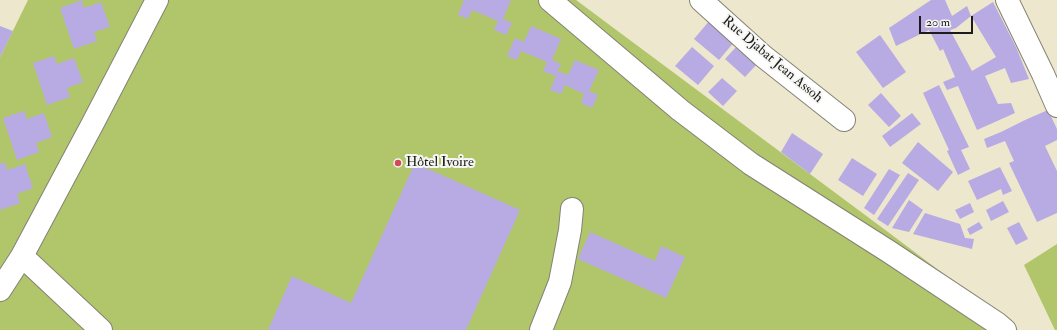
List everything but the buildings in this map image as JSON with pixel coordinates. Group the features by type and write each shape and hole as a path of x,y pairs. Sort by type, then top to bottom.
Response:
{"street":[{"path":"0,290 22,256 157,0"},
{"path":"550,0 680,110 750,164 888,251 1005,330"},
{"name":"Rue Djabat Jean Assoh","path":"701,0 763,56 844,120"},
{"path":"1007,0 1057,106"},
{"path":"541,330 560,282 570,230 572,209"},
{"path":"22,256 101,330"}],"green space":[{"name":"Hôtel Ivoire","path":"28,0 576,0 1018,330 0,330 0,57"},
{"path":"1057,244 1057,330 1055,330 1024,265"}],"place":[{"name":"Hôtel Ivoire","path":"398,163"}]}
